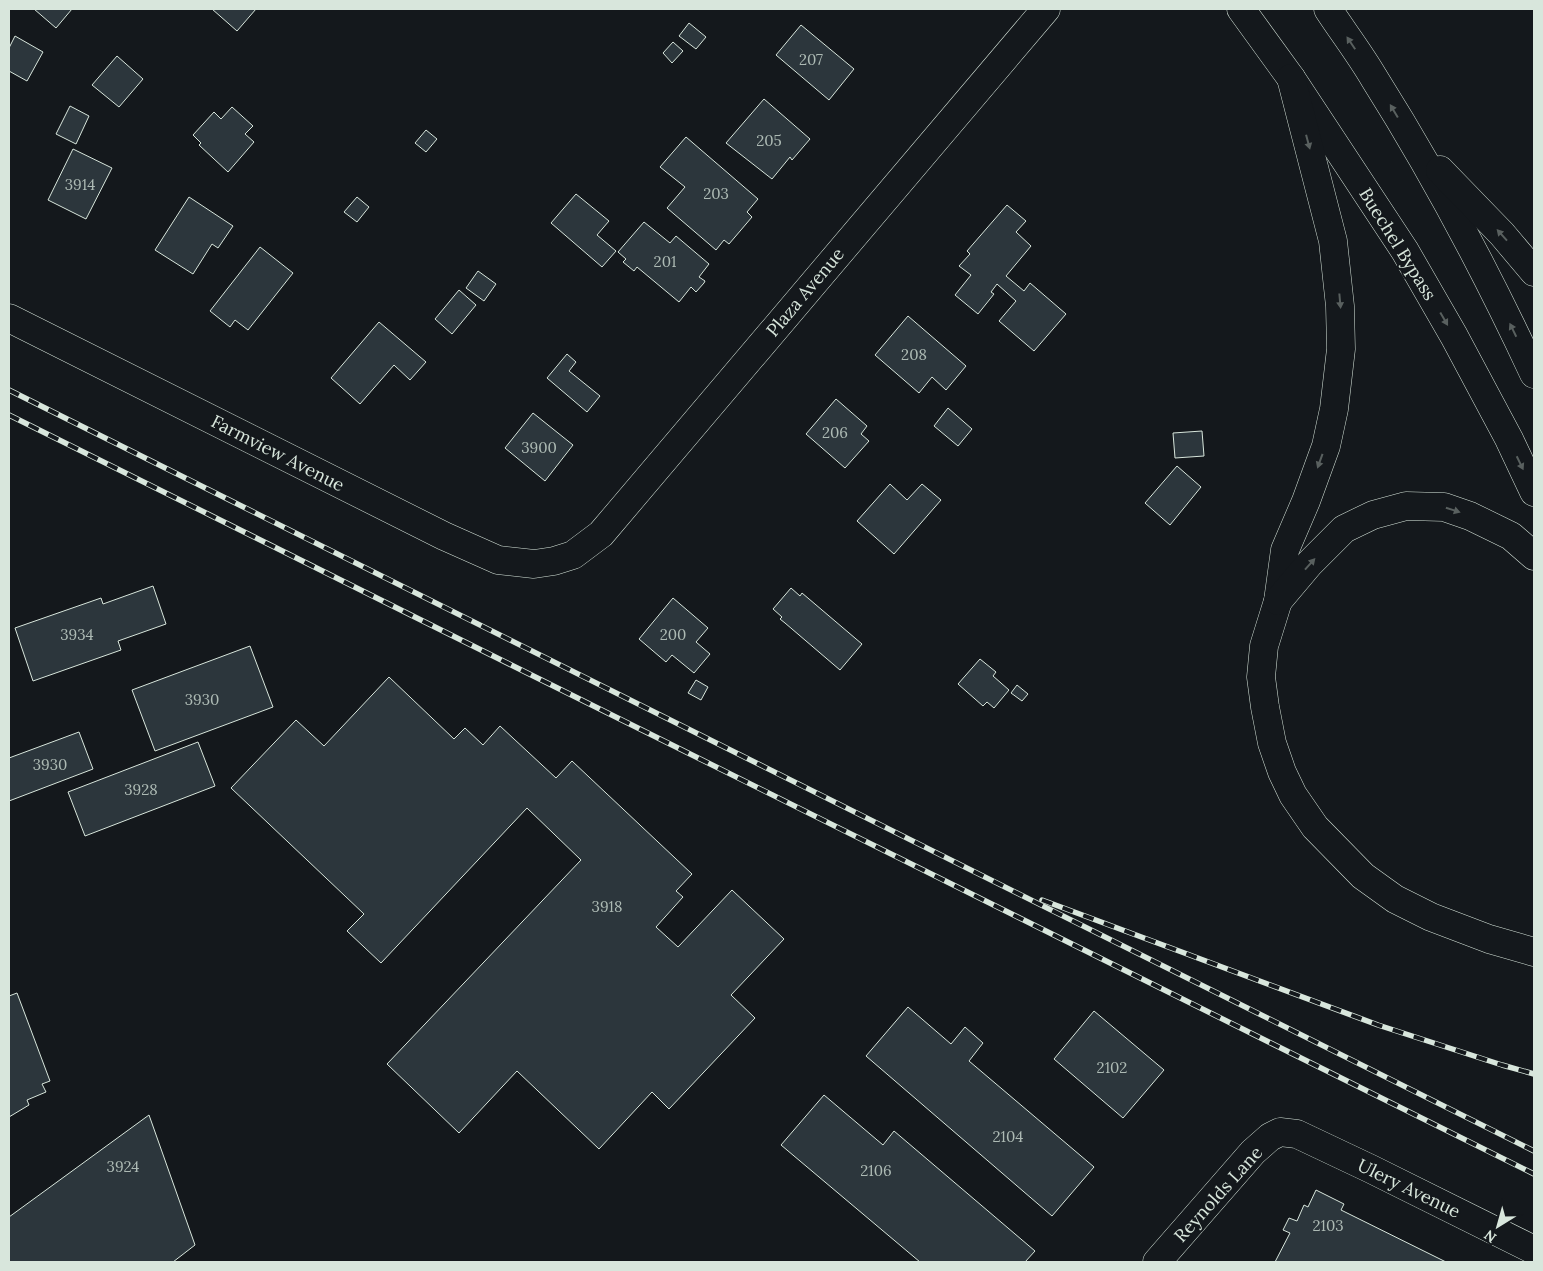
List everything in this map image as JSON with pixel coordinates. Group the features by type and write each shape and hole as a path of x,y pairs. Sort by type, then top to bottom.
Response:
{"main road":[{"name":"Plaza Avenue","path":"554,561 573,555 601,534 1046,9"},
{"path":"1223,9 1266,42"},
{"name":"Buechel Bypass","path":"1241,9 1291,78 1405,251 1454,336 1509,439 1534,492"},
{"path":"1328,9 1374,77 1413,143 1466,237 1534,374"},
{"path":"1291,78 1333,241 1340,306 1341,349 1334,408 1326,446 1306,501 1285,550 1278,601 1264,646 1261,677 1272,743 1282,772 1293,795 1315,827 1363,876 1395,899 1431,917 1489,939 1534,952"},
{"path":"1413,143 1502,234 1534,272"},
{"name":"Farmview Avenue","path":"9,318 453,540 498,560 534,564 554,561"},
{"path":"1278,601 1315,557 1344,529 1373,515 1406,506 1444,507 1470,516 1511,536 1534,556"},
{"name":"Reynolds Lane","path":"1157,1262 1253,1152 1270,1137 1280,1132 1298,1134 1310,1141"},
{"name":"Ulery Avenue","path":"1310,1141 1371,1168 1534,1250"}],"building":[{"path":"34,9 72,9 56,28"},
{"path":"212,9 256,9 237,31"},
{"path":"689,23 706,37 696,49 679,36"},
{"path":"801,25 854,69 829,100 776,55"},
{"path":"15,36 43,52 27,81 9,71 9,48"},
{"path":"673,42 683,51 672,63 663,53"},
{"path":"117,56 143,79 119,107 92,85"},
{"path":"764,99 810,139 792,160 790,157 772,179 726,143"},
{"path":"70,106 89,116 76,144 56,134"},
{"path":"232,107 253,126 245,134 254,142 228,172 199,145 201,143 193,135 214,112 221,119"},
{"path":"426,130 437,139 426,152 415,143"},
{"path":"686,137 758,199 747,212 752,217 729,244 724,240 716,250 667,208 685,187 660,167"},
{"path":"73,149 112,168 86,219 48,200"},
{"path":"576,194 609,221 597,235 616,251 602,267 551,223"},
{"path":"189,197 233,226 218,248 212,244 193,274 155,250"},
{"path":"357,197 369,207 357,222 344,212"},
{"path":"1007,205 1026,221 1016,232 1031,246 1006,276 1024,291 1030,283 1066,314 1034,351 999,321 1016,301 997,284 991,292 994,294 978,314 955,295 971,275 959,266 970,254 967,251"},
{"path":"644,222 670,243 676,236 709,264 699,277 705,281 704,283 696,292 691,287 679,302 637,267 634,271 623,262 626,259 618,252"},
{"path":"260,247 293,273 248,330 235,320 230,327 210,311"},
{"path":"478,271 496,284 484,301 466,288"},
{"path":"459,290 476,305 452,334 435,319"},
{"path":"908,316 966,366 946,390 932,377 919,393 875,355"},
{"path":"379,322 426,362 410,380 394,365 360,404 331,378"},
{"path":"567,354 576,362 569,371 600,396 587,412 547,378"},
{"path":"836,399 867,426 861,434 869,441 845,468 806,434"},
{"path":"948,408 972,429 958,446 934,426"},
{"path":"533,413 573,445 545,481 505,448"},
{"path":"1202,431 1204,456 1175,458 1173,433"},
{"path":"1177,466 1201,487 1170,525 1145,503"},
{"path":"890,484 907,500 922,484 941,500 894,554 857,521"},
{"path":"153,586 166,624 118,641 121,650 33,681 15,628 101,598 103,604"},
{"path":"791,588 800,596 802,593 862,644 840,670 780,619 782,617 773,609"},
{"path":"673,598 708,628 696,642 710,654 694,673 672,655 666,662 639,639"},
{"path":"250,646 273,707 155,751 132,690"},
{"path":"980,659 996,672 993,676 1009,690 994,708 987,702 983,706 958,684"},
{"path":"389,677 454,739 465,728 483,745 500,726 556,778 572,761 692,874 676,891 683,897 656,927 678,947 732,890 784,939 731,995 755,1018 669,1109 652,1092 599,1149 517,1071 459,1133 387,1064 581,860 527,808 381,963 347,931 364,914 231,788 296,720 324,746"},
{"path":"696,680 708,687 701,700 688,693"},
{"path":"1017,685 1028,694 1022,701 1011,693"},
{"path":"79,732 93,769 9,801 9,758"},
{"path":"198,742 215,786 85,836 68,792"},
{"path":"17,993 50,1081 42,1084 46,1092 27,1100 29,1105 9,1117 9,996"},
{"path":"908,1007 951,1044 965,1027 983,1043 969,1061 1094,1167 1052,1216 866,1056"},
{"path":"1094,1011 1164,1070 1123,1118 1054,1059"},
{"path":"824,1095 883,1145 894,1131 1035,1251 1025,1262 920,1262 781,1145"},
{"path":"149,1115 195,1245 173,1262 9,1262 9,1217"},
{"path":"1316,1190 1344,1204 1341,1210 1446,1262 1275,1262 1290,1233 1283,1230 1289,1218 1297,1221 1304,1205 1308,1207"}],"railway":[{"path":"9,390 1534,1151"},
{"path":"9,415 1534,1174"},
{"path":"1042,900 1378,1025 1534,1074"}]}
